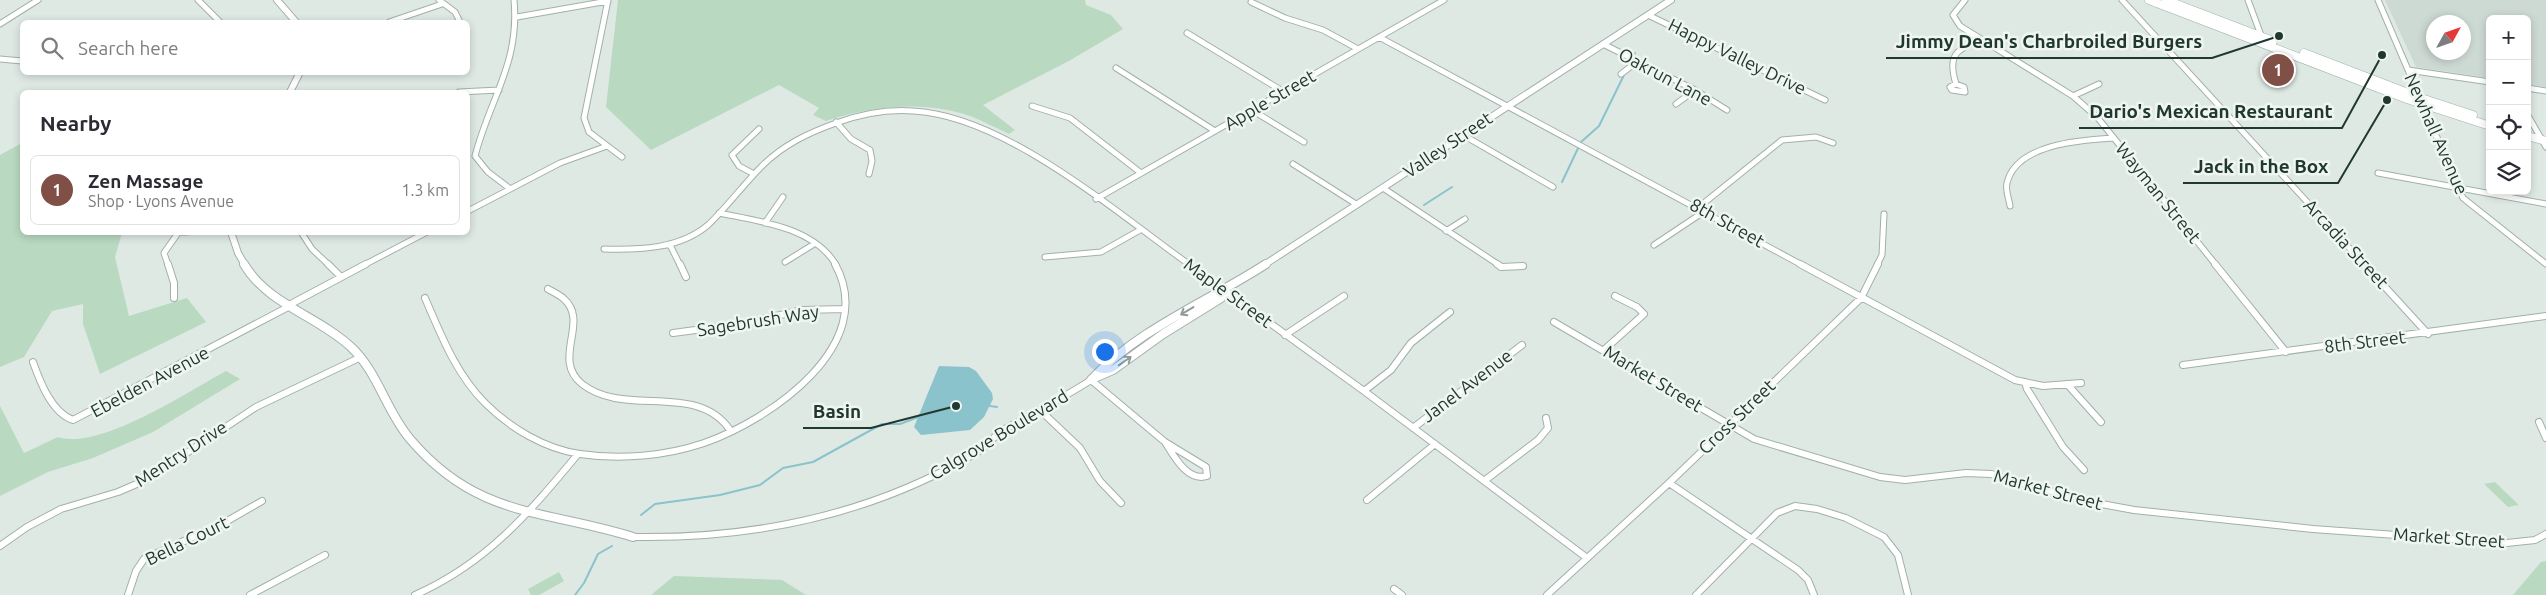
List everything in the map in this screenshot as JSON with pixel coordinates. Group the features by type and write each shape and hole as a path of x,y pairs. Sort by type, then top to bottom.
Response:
{"main road":[{"path":"2148,0 2262,40"},
{"path":"2166,0 2262,40 2486,125"},
{"path":"2422,102 2486,119"},
{"path":"2531,132 2537,133 2545,141"},
{"path":"2531,137 2545,141"}],"street":[{"path":"0,24 38,0"},
{"path":"198,0 218,20"},
{"path":"276,0 295,20"},
{"path":"509,188 488,172 475,156 479,136 514,53 517,16 514,0"},
{"path":"517,16 608,0 584,118 589,132 622,157"},
{"name":"Apple Street","path":"1096,199 1444,0"},
{"name":"Valley Street","path":"1091,380 1113,370 1163,334 1221,298 1225,291 1356,204 1671,0"},
{"name":"Wayman Street","path":"1965,0 1953,15 1960,26 2073,96 2097,117 2286,352"},
{"name":"Arcadia Street","path":"2122,0 2428,334"},
{"path":"2248,0 2262,40"},
{"name":"Newhall Avenue","path":"2378,0 2457,187 2466,201 2546,264"},
{"path":"394,20 440,2 455,12 459,20"},
{"path":"1251,2 1285,18 1323,30 1358,49"},
{"name":"Happy Valley Drive","path":"1648,15 1825,100"},
{"path":"1187,33 1284,92"},
{"name":"8th Street","path":"1379,37 1699,207 1861,298 2014,380 2043,386 2081,383"},
{"path":"1956,84 1951,62 1953,55 1965,46 1982,40"},
{"name":"Oakrun Lane","path":"1603,44 1695,90 1727,110"},
{"path":"0,59 20,61"},
{"path":"1621,74 1638,61"},
{"path":"1116,68 1215,131"},
{"path":"2408,70 2486,81"},
{"path":"291,90 298,75"},
{"path":"2073,96 2099,84"},
{"path":"2531,88 2546,90"},
{"path":"470,91 499,90"},
{"path":"1676,104 1695,90"},
{"path":"1032,106 1070,118 1141,173"},
{"name":"Maple Street","path":"604,249 636,251 670,245 693,236 707,226 754,174 778,151 836,122 897,110 921,110 946,114 1008,141 1054,167 1364,391 1587,558"},
{"path":"1252,110 1304,142"},
{"path":"836,122 851,139 870,150 872,161 869,174"},
{"path":"2531,122 2537,133"},
{"path":"754,174 739,166 732,155 760,129"},
{"path":"1463,134 1553,187"},
{"path":"1699,207 1744,174 1782,140 1816,137 1833,143"},
{"path":"2010,206 2008,181 2014,170 2024,160 2050,148 2072,142 2113,138"},
{"path":"470,210 560,163 607,146"},
{"path":"1293,164 1356,204"},
{"path":"2378,173 2546,204"},
{"path":"1383,188 1425,214 1446,231 1501,267 1523,266"},
{"path":"765,223 783,197"},
{"path":"1654,244 1705,211"},
{"path":"425,298 448,348 484,402 507,421 537,440 578,454 624,455 684,449 706,442 756,418 788,397 815,370 836,343 843,324 845,286 830,255 795,232 719,213"},
{"name":"Cross Street","path":"1547,595 1669,483 1728,424 1861,298 1882,254 1884,214"},
{"path":"1446,231 1466,219"},
{"path":"1045,257 1101,252 1140,230"},
{"path":"174,298 174,284 164,253 176,235"},
{"name":"Calgrove Boulevard","path":"232,235 234,245 244,266 263,289 342,339 361,357 385,394 402,427 429,460 486,498 528,513 614,530 633,537 691,538 751,533 856,508 934,475 988,446 1000,433 1017,422 1041,411 1091,380"},
{"path":"303,235 312,249 341,276"},
{"name":"Ebelden Avenue","path":"33,362 36,374 61,415 69,420 73,420 289,306 341,276 423,235"},
{"path":"785,262 814,244"},
{"path":"670,245 686,277"},
{"path":"548,289 565,298 572,306 574,323 569,349 569,361 574,375 585,386 612,396 697,405 715,413 730,430"},
{"path":"1286,335 1344,296"},
{"path":"1604,350 1644,314 1637,307 1615,296"},
{"name":"Sagebrush Way","path":"673,333 740,324 803,310 844,310"},
{"path":"1364,391 1391,370 1411,343 1450,312"},
{"name":"8th Street","path":"2183,365 2428,334 2546,316"},
{"name":"Market Street","path":"1554,322 1754,439 1845,468 1894,479 1966,473 1991,474 2108,506 2313,529 2507,543 2535,540 2546,534"},
{"name":"Janel Avenue","path":"1413,428 1522,345"},
{"name":"Mentry Drive","path":"0,546 27,527 61,509 118,492 146,480 280,394 361,357"},
{"path":"1091,380 1165,442 1206,467 1208,471 1207,476 1199,479 1193,477 1165,442"},
{"path":"2025,382 2026,389 2050,428 2084,470"},
{"path":"2067,384 2101,422"},
{"path":"1041,411 1080,448 1100,480 1121,503"},
{"path":"1484,481 1538,440 1548,428 1546,418"},
{"path":"2539,422 2546,438"},
{"path":"1367,500 1435,444"},
{"path":"415,595 453,578 501,542 578,454"},
{"path":"1669,483 1798,570 1808,580 1814,595"},
{"name":"Bella Court","path":"128,595 136,572 144,560 215,528 262,501"},
{"path":"1696,595 1777,513 1793,506 1812,509 1865,527 1884,536 1895,550 1908,595"},
{"path":"250,595 325,555"},
{"path":"1394,589 1402,595"}],"shaded area":[{"path":"2385,0 2546,0 2546,87 2531,85 2531,15 2486,15 2486,77 2416,67"}],"green space":[{"path":"618,0 1085,0 1086,5 1111,15 1123,29 1069,61 983,105 1015,130 1009,134 970,116 934,108 898,107 879,109 826,121 813,115 819,108 779,85 651,150 606,107"},
{"path":"20,144 20,235 121,235 115,257 129,316 187,298 206,322 100,374 83,324 83,304 52,311 24,357 0,367 0,155"},
{"path":"226,371 240,379 153,432 93,458 48,472 0,496 0,406 24,453 58,437 75,439 119,428 143,417"},
{"path":"2495,482 2519,505 2508,507 2484,484"},
{"path":"2546,561 2546,595 2513,595 2541,562"},
{"path":"559,572 564,581 539,595 531,595 528,589"},
{"path":"674,576 782,580 806,595 651,595"}],"water":[{"path":"939,366 969,367 976,371 992,393 993,399 984,417 970,430 921,435 914,427"}],"waterway":[{"path":"1628,66 1635,53"},
{"path":"1562,182 1581,142 1599,126 1625,73"},
{"path":"1424,205 1452,187"},
{"path":"990,406 997,407"},
{"path":"641,515 655,504 720,495 760,485 783,468 813,462 882,424 900,424 921,416"},
{"path":"575,595 584,583 598,554 612,546"}],"place":[{"name":"Jimmy Dean's Charbroiled Burgers","path":"2279,36"},
{"name":"Dario's Mexican Restaurant","path":"2382,55"},
{"name":"Zen Massage","path":"2278,70"},
{"name":"Jack in the Box","path":"2387,100"},
{"name":"Basin","path":"956,406"}]}
